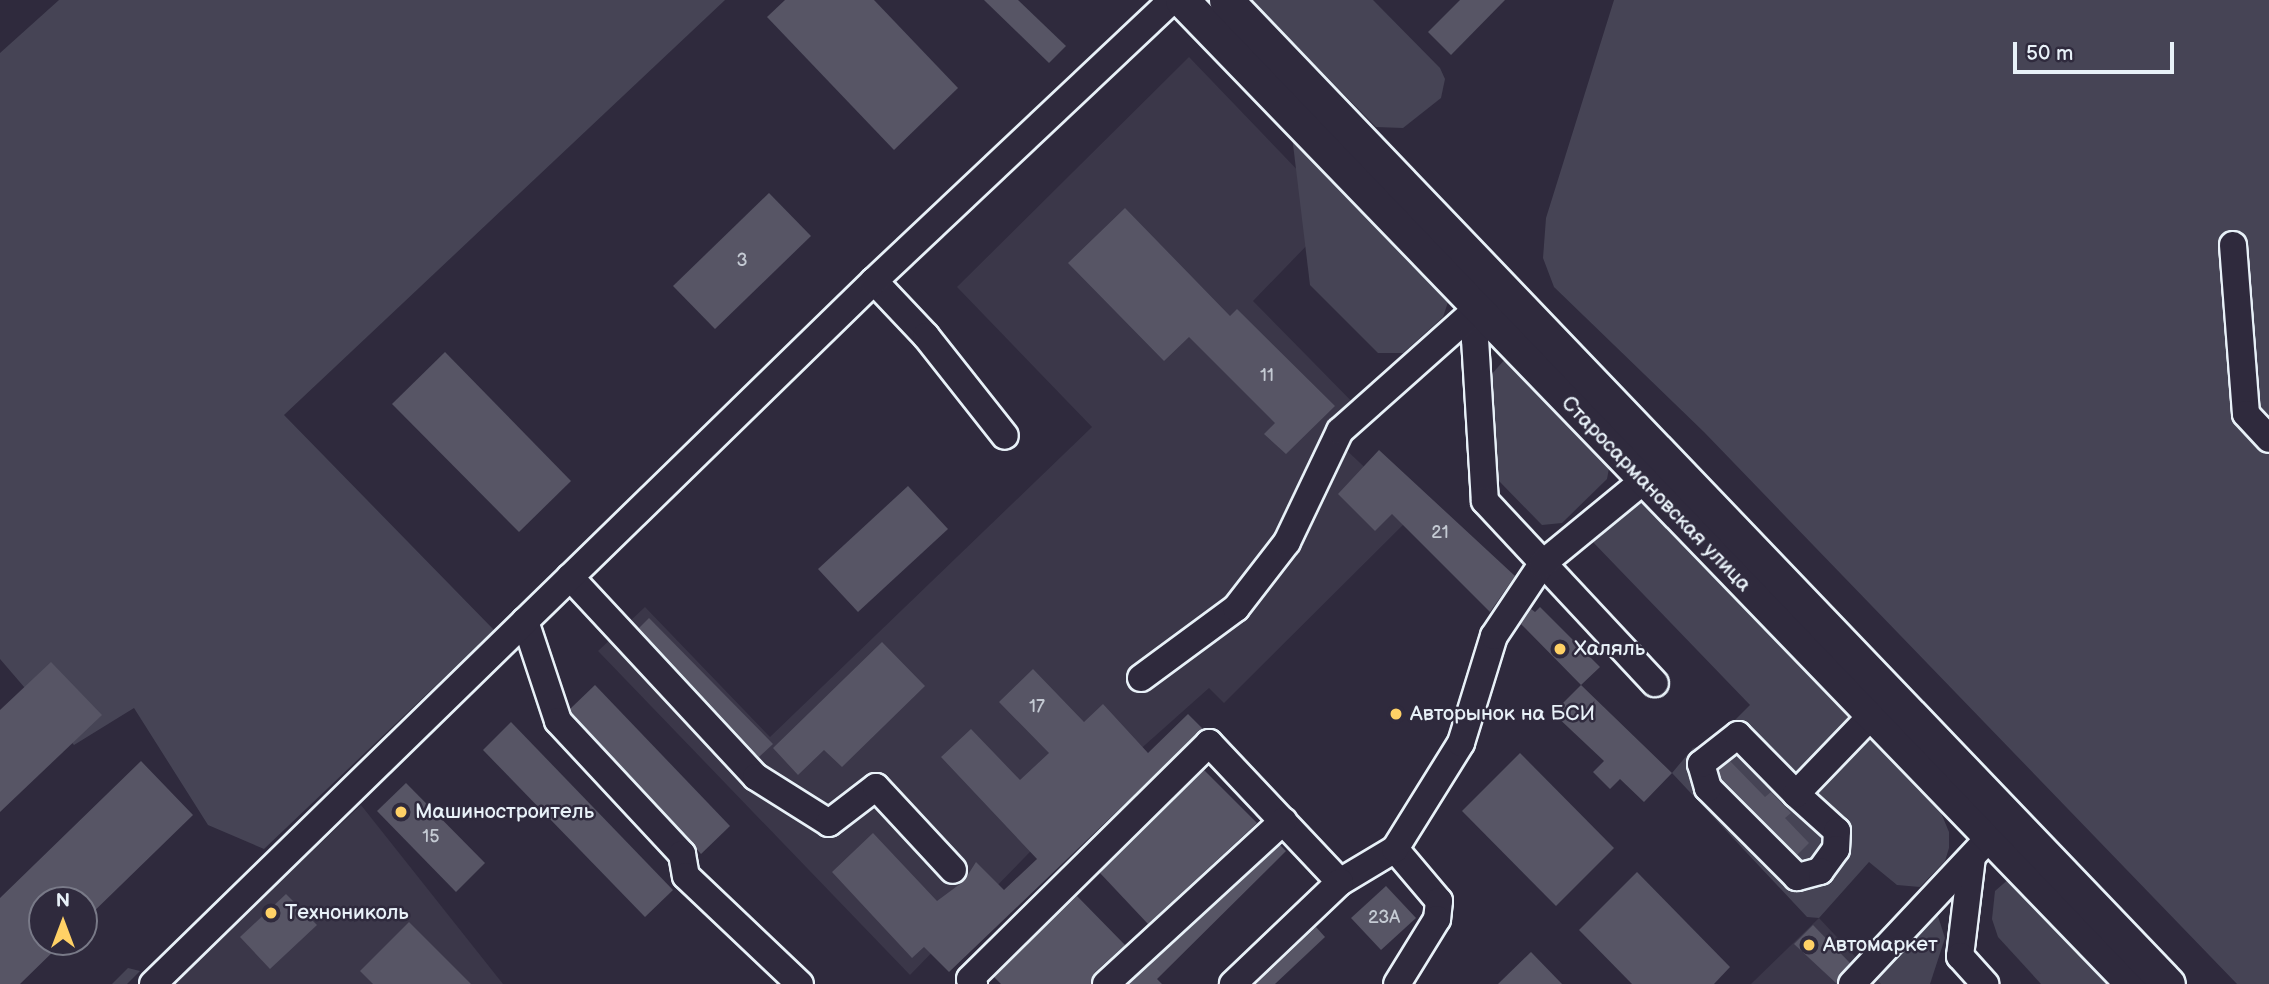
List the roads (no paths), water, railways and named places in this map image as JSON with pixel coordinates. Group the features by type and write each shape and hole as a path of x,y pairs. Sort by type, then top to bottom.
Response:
{"main road":[{"name":"Старосармановская улица","path":"1182,0 1643,481 1872,715 1981,847 2133,984"},
{"name":"Старосармановская улица","path":"1226,0 2168,984"}],"street":[{"path":"153,984 874,281 1172,0"},
{"path":"2233,245 2246,414 2269,439"},
{"path":"874,281 926,336 1005,436"},
{"path":"1478,308 1475,339 1485,501 1655,682"},
{"path":"1141,678 1236,608 1287,542 1340,431 1478,308"},
{"path":"1233,984 1340,882 1395,849 1461,743 1494,636 1542,564 1643,481"},
{"path":"570,577 756,777 829,823 876,787 953,870"},
{"path":"525,621 558,720 682,854 686,876 800,984"},
{"path":"1797,794 1872,715"},
{"path":"1738,735 1797,794 1837,831 1836,849 1819,871 1797,877 1708,788 1701,764 1738,735"},
{"path":"974,984 970,979 1209,743 1340,882"},
{"path":"1106,984 1283,821"},
{"path":"1981,847 1960,956 1985,984"},
{"path":"1852,984 1981,847"},
{"path":"1395,849 1438,901 1437,919 1397,984"}],"place":[{"name":"Халяль","path":"1560,649"},
{"name":"Авторынок на БСИ","path":"1396,714"},
{"name":"Машиностроитель","path":"401,812"},
{"name":"Технониколь","path":"271,913"},
{"name":"Автомаркет","path":"1809,945"}]}
